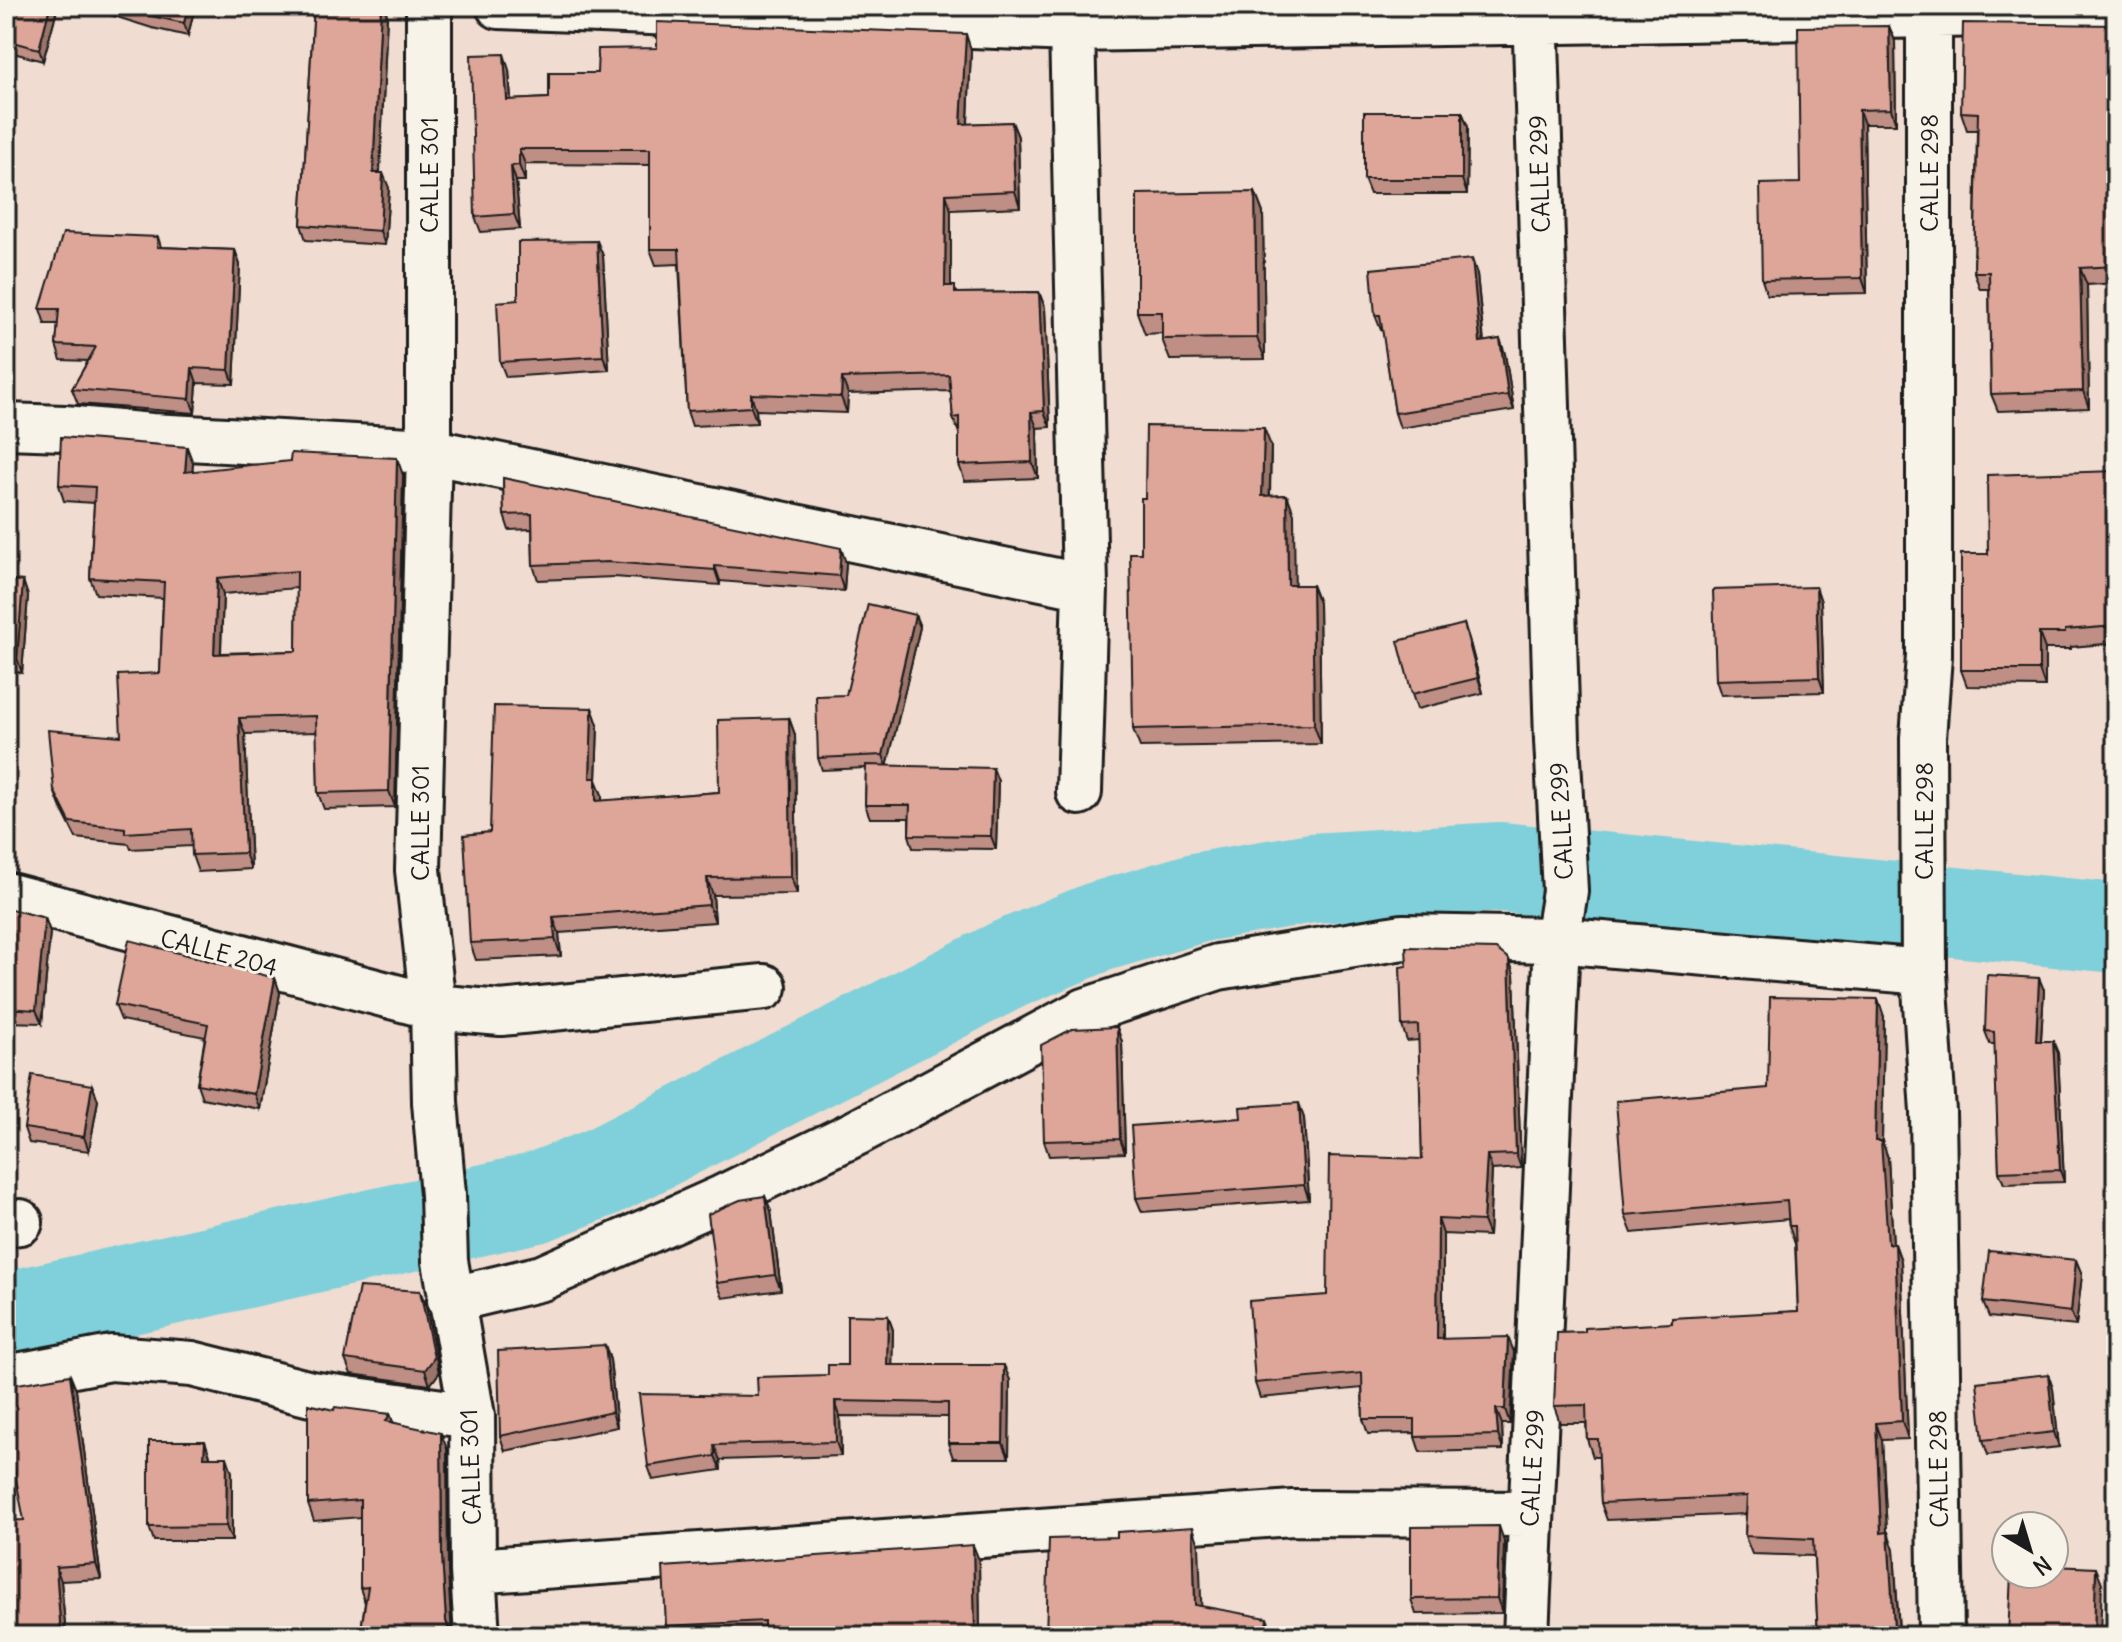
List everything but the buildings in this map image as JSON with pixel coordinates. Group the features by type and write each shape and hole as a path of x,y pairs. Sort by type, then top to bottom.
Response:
{"street":[{"name":"CALLE 301","path":"429,6 429,451 418,870 433,1007 435,1102 447,1280 472,1416 473,1571 477,1636"},
{"path":"499,6 1072,29 1171,17 1929,10 2116,12"},
{"name":"CALLE 298","path":"1929,10 1929,656 1923,738 1924,969 1933,1112 1941,1636"},
{"name":"CALLE 299","path":"1526,1636 1557,940 1565,891 1558,762 1535,14"},
{"path":"1072,29 1085,587 1079,792"},
{"path":"6,426 429,451 1085,587"},
{"name":"CALLE 204","path":"6,895 433,1007 501,1013 764,987"},
{"path":"447,1280 542,1278 722,1198 842,1140 1085,1011 1218,967 1403,937 1557,940 1924,969"},
{"path":"6,1378 111,1358 192,1364 311,1394 472,1416"},
{"path":"473,1571 1293,1513 1530,1514"}],"waterway":[{"path":"6,1317 535,1198 600,1173 1009,964 1098,927 1200,897 1312,878 1501,867 2116,928"}]}
